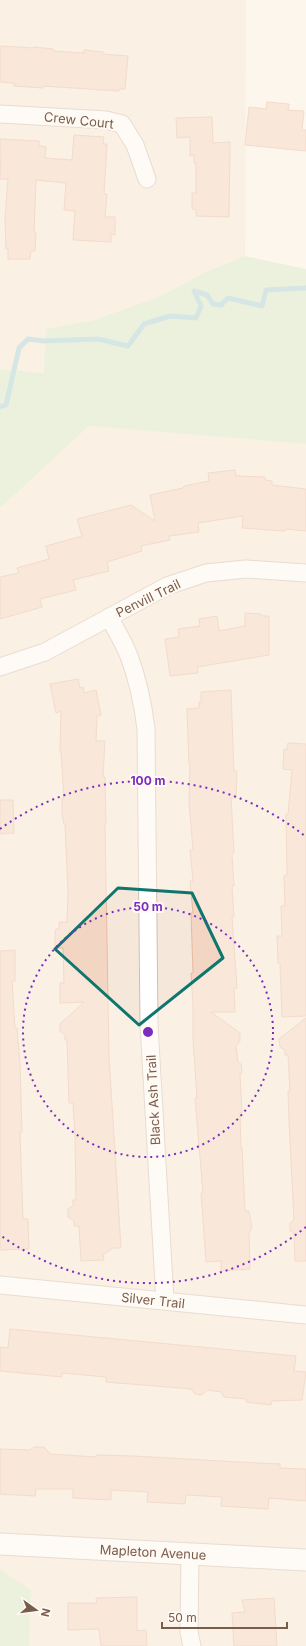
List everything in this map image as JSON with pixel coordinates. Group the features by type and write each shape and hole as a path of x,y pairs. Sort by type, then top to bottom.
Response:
{"street":[{"name":"Crew Court","path":"0,114 87,118 106,120 122,124 135,145 148,179"},
{"name":"Penvill Trail","path":"0,667 45,652 167,586 206,573 246,569 306,573"},
{"name":"Black Ash Trail","path":"110,617 128,655 137,679 143,704 146,729 149,1025 165,1301"},
{"name":"Silver Trail","path":"0,1285 306,1314"},
{"name":"Mapleton Avenue","path":"0,1544 306,1560"},
{"path":"190,1554 189,1632 192,1646"}],"highlighted area":[{"path":"118,888 192,893 223,958 139,1025 55,949"}],"shaded area":[{"path":"0,0 246,0 245,256 203,273 161,296 94,320 46,329 45,373 0,369"},
{"path":"89,426 306,444 306,1646 29,1646 31,1591 0,1569 0,508"}],"green space":[{"path":"245,256 306,269 306,444 89,426 0,508 0,369 44,373 46,329 94,320 161,296 203,273"},
{"path":"0,1569 31,1590 29,1646 0,1646"}],"building":[{"path":"0,46 34,47 53,49 53,51 84,53 84,50 103,52 103,54 128,56 125,89 119,89 119,91 43,86 43,88 14,86 14,83 0,82"},
{"path":"267,102 289,104 288,110 304,111 302,130 306,130 306,151 245,145 249,107 266,109"},
{"path":"212,117 213,143 230,142 229,217 196,216 196,210 192,209 192,193 196,193 196,163 194,163 194,155 190,156 190,137 177,138 176,118"},
{"path":"74,135 104,137 103,144 107,144 104,194 107,194 105,217 115,217 115,235 111,234 111,242 73,240 75,211 64,210 66,183 36,180 34,232 36,232 35,251 31,251 30,259 8,259 8,249 6,249 5,218 8,179 0,179 0,139 39,141 39,146 46,147 45,158 72,160"},
{"path":"235,470 236,476 265,477 265,480 272,481 272,485 306,489 306,531 242,528 243,516 198,523 199,532 169,536 170,540 141,546 142,551 107,562 109,571 73,580 76,590 40,599 42,607 0,619 0,577 19,573 17,568 49,559 46,546 82,536 77,519 131,505 155,521 150,495 209,481 208,473"},
{"path":"245,613 269,616 269,655 197,667 198,673 170,676 165,639 179,637 178,629 200,626 199,619 217,616 219,631 245,626"},
{"path":"78,679 80,688 83,687 84,693 96,690 101,715 97,716 96,741 105,741 103,777 105,777 109,1057 121,1248 113,1248 103,1255 104,1260 81,1261 79,1226 74,1226 74,1221 68,1217 68,1209 73,1206 73,1200 76,1200 75,1134 73,1103 69,1103 67,1040 65,1040 65,1035 60,1031 60,1024 84,1002 60,1003 60,983 64,983 63,948 55,948 55,933 56,929 59,929 59,922 67,922 68,891 65,824 62,814 62,798 64,798 60,752 61,711 56,713 50,684"},
{"path":"231,690 234,771 237,771 236,798 231,798 234,852 232,855 234,886 232,886 234,917 232,917 237,988 234,988 235,1012 211,1012 240,1033 240,1041 236,1046 238,1062 241,1064 242,1072 240,1075 242,1113 240,1113 241,1149 242,1148 245,1211 249,1211 252,1228 249,1233 250,1269 221,1271 221,1261 206,1262 201,1193 203,1193 195,1098 197,1098 191,973 193,973 191,913 193,913 190,881 193,881 190,850 193,850 189,802 190,765 187,709 199,708 199,702 201,702 201,692"},
{"path":"288,743 306,744 306,1016 282,1017 280,963 278,963 277,936 282,936 281,906 285,906 284,876 287,875 286,814 288,814 292,770 283,769 284,749 287,750"},
{"path":"0,800 13,800 14,833 0,834"},
{"path":"15,950 15,981 12,981 15,1028 17,1028 20,1064 22,1132 20,1132 23,1219 28,1219 29,1249 0,1250 0,951"},
{"path":"306,1018 306,1261 295,1261 294,1233 290,1231 290,1223 294,1220 289,1121 288,1091 290,1091 288,1055 285,1055 285,1050 280,1047 279,1039"},
{"path":"10,1329 296,1356 294,1371 306,1372 302,1400 272,1401 271,1405 246,1402 246,1399 224,1397 221,1392 207,1390 202,1395 195,1394 191,1389 106,1382 106,1377 62,1373 62,1377 0,1371 0,1347 8,1348"},
{"path":"34,1447 44,1447 50,1454 96,1457 96,1455 134,1456 280,1464 280,1468 306,1469 306,1501 269,1498 268,1509 221,1506 222,1497 186,1495 185,1504 147,1502 148,1492 111,1490 111,1500 73,1498 73,1489 36,1489 35,1496 0,1494 0,1449 30,1450"},
{"path":"137,1597 137,1631 146,1630 147,1646 101,1646 99,1629 68,1630 68,1603 97,1603 96,1598"},
{"path":"274,1598 277,1646 234,1646 232,1613 245,1612 242,1600"}],"waterway":[{"path":"0,407 6,405 19,348 28,339 44,341 98,339 128,346 144,324 170,316 196,318 201,306 194,291 207,295 213,304 221,305 228,298 262,306 266,290 306,288"}]}
